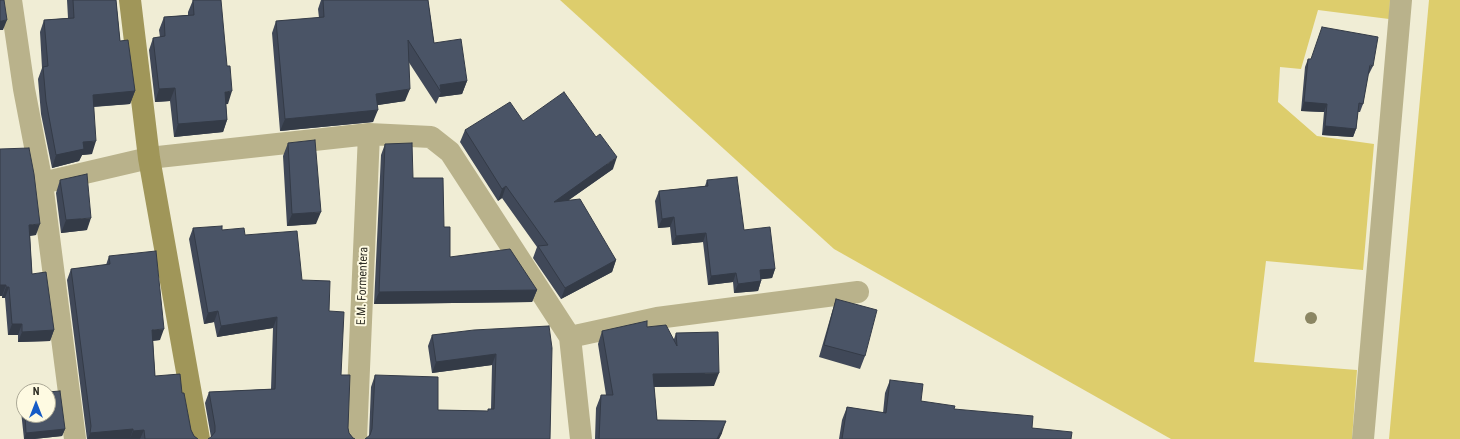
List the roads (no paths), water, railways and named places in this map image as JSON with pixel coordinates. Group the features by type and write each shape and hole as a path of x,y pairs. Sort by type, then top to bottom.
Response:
{"main road":[{"path":"130,0 149,158 199,439"}],"street":[{"path":"11,0 24,89 42,183 75,439"},
{"path":"1363,439 1401,0"},
{"path":"42,183 149,158 369,134 431,137 450,152 570,337 580,439"},
{"name":"E.M. Formentera","path":"356,439 369,134"},
{"path":"570,337 657,318 858,292"}]}
